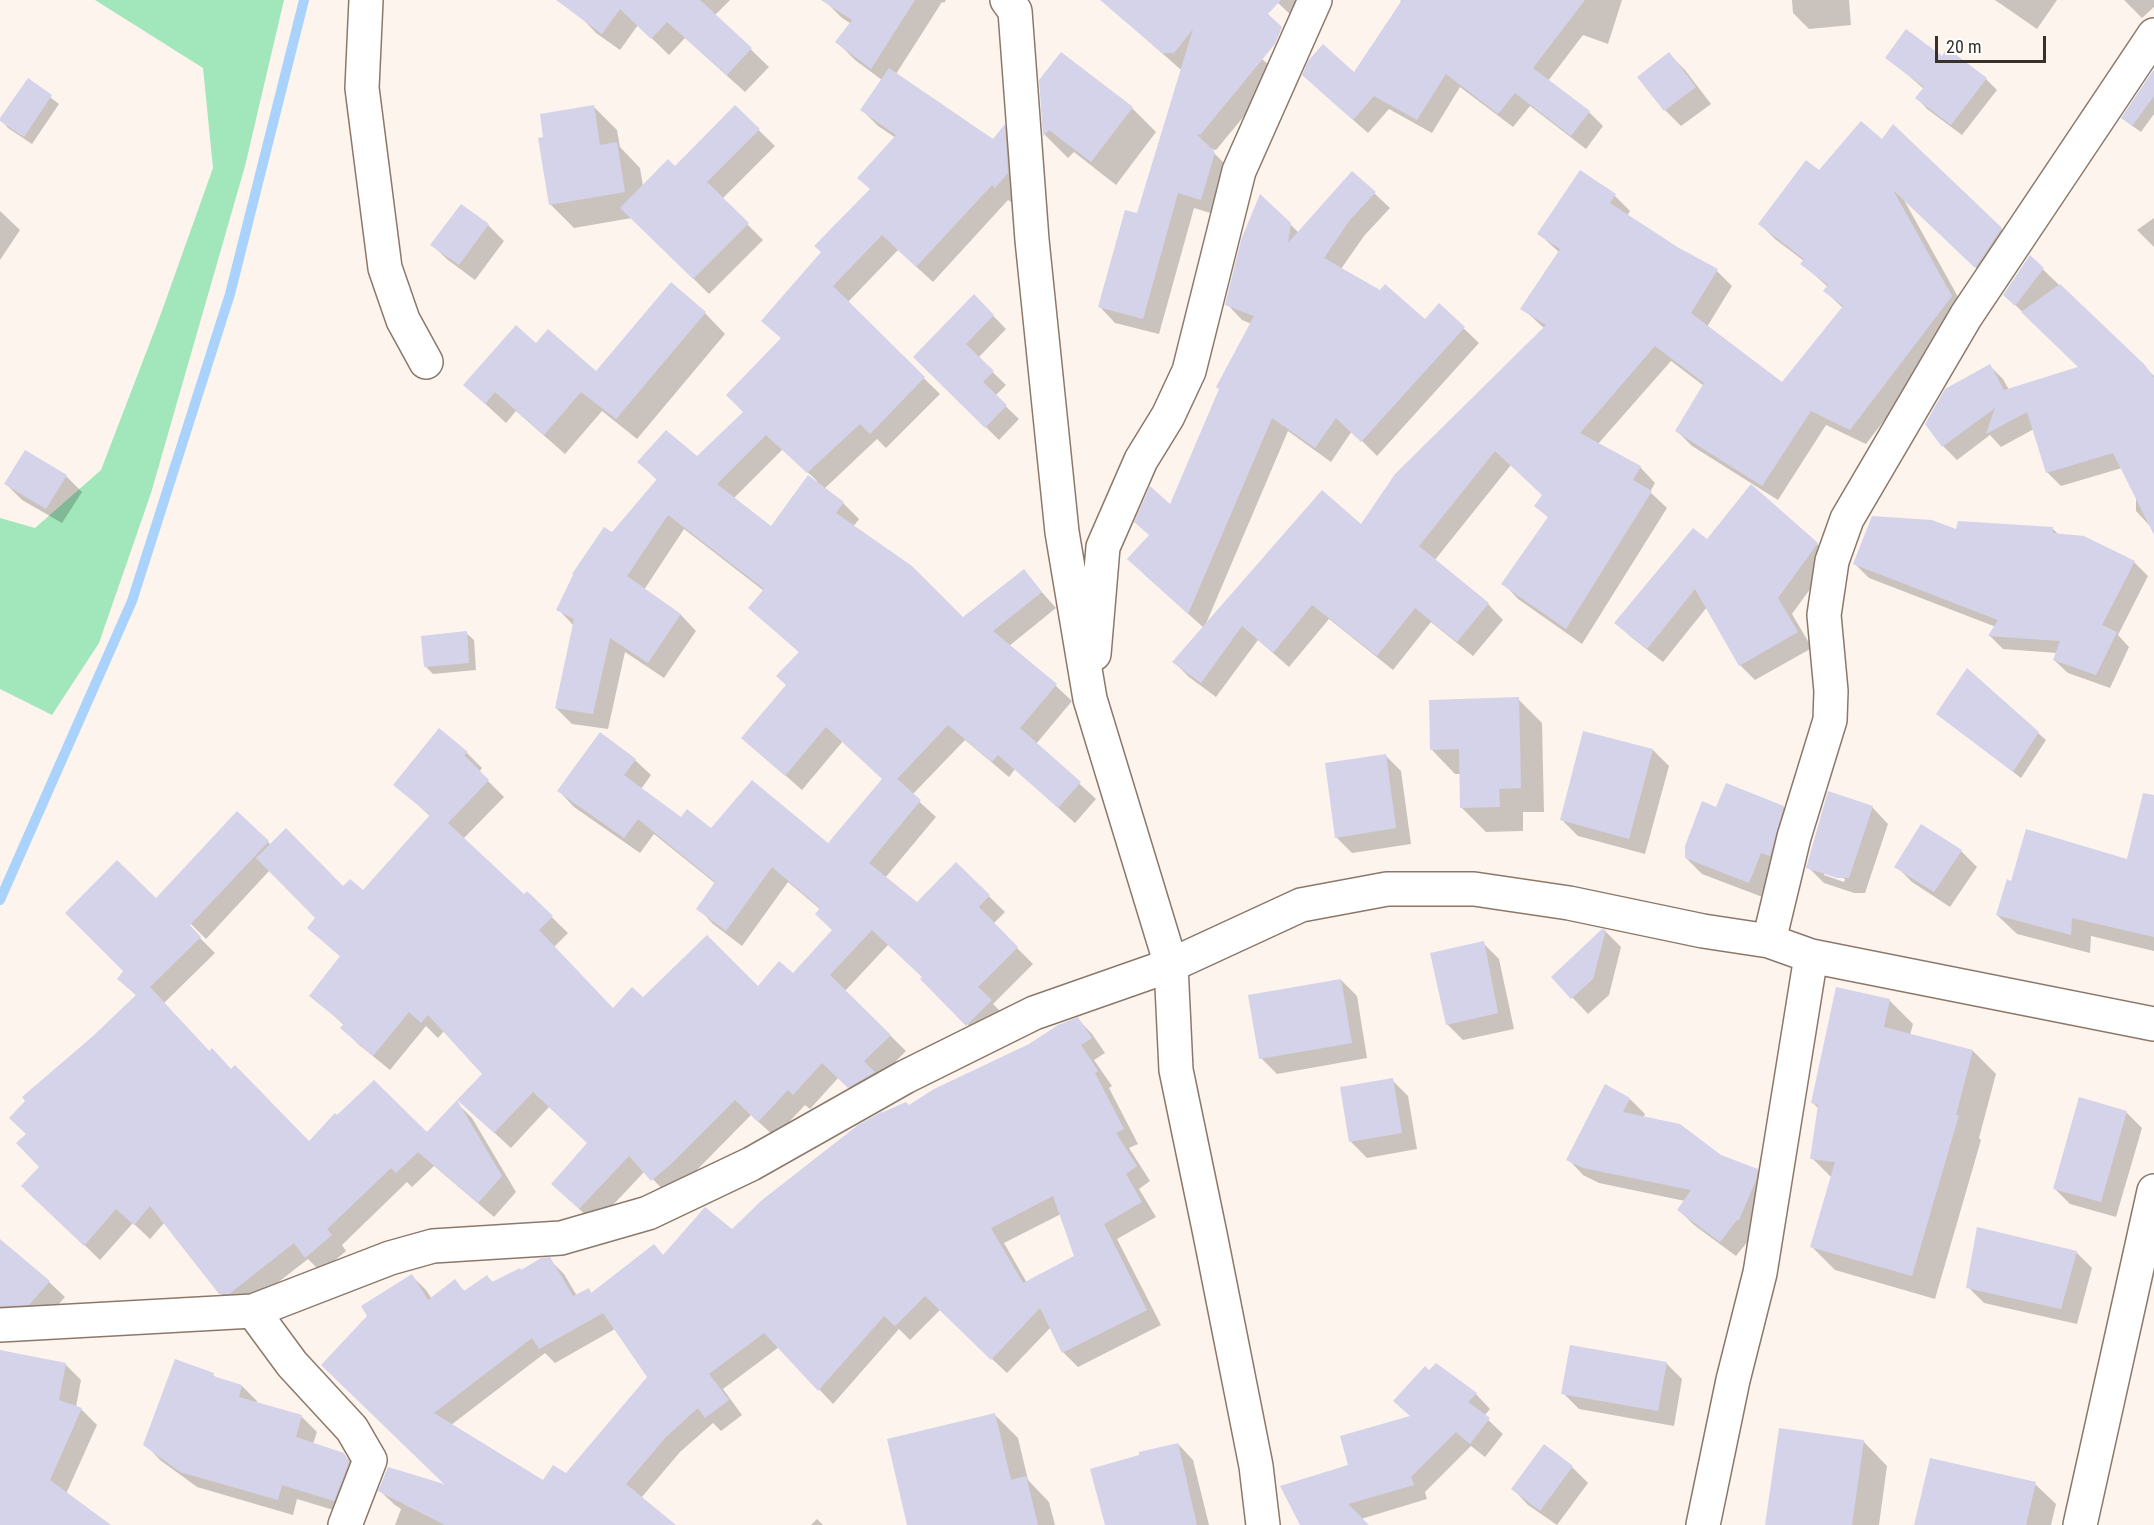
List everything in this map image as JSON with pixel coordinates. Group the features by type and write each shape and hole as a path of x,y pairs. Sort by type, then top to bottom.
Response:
{"street":[{"path":"366,0 362,88 385,268 403,320 426,362"},
{"path":"1007,0 1015,11 1032,240 1062,532 1090,699 1171,965 1176,1070 1256,1466 1263,1525"},
{"path":"1090,699 1103,547 1141,460 1168,416 1189,371 1235,195 1239,171 1315,0"},
{"path":"1769,941 1794,837 1830,720 1831,691 1824,615 1832,561 1847,519 1966,316 2154,35"},
{"path":"0,1325 253,1311 390,1258 433,1246 561,1238 648,1213 751,1164 905,1077 1034,1014 1171,965 1301,905 1387,889 1474,889 1569,903 1703,931 1769,941 1811,956 2154,1024"},
{"path":"1703,1525 1733,1380 1760,1273 1811,956"},
{"path":"2080,1525 2154,1191"},
{"path":"253,1311 292,1364 352,1429 370,1460 345,1525"}],"green space":[{"path":"95,0 284,0 245,166 151,493 99,643 52,715 0,689 0,518 35,528 101,470 159,319 213,168 203,68"}],"building":[{"path":"556,0 700,0 752,48 727,75 667,22 651,39 620,9 602,34"},
{"path":"821,0 915,0 871,69 835,42 852,20"},
{"path":"1100,0 1281,0 1268,14 1282,27 1275,44 1200,135 1196,134 1215,152 1201,200 1178,193 1143,319 1098,307 1125,210 1137,213 1193,29 1174,53 1162,53"},
{"path":"1402,0 1585,0 1533,68 1590,111 1571,136 1515,93 1498,114 1446,74 1417,120 1374,96 1353,120 1302,75 1308,61 1323,44 1354,72"},
{"path":"1906,29 1942,56 1947,48 1987,78 1951,125 1915,98 1924,87 1885,58"},
{"path":"1061,52 1133,107 1091,162 1049,130 1043,136 1039,80"},
{"path":"1669,52 1696,87 1664,111 1637,77"},
{"path":"889,68 993,139 1005,124 1008,173 995,188 992,185 916,267 882,235 833,286 925,377 870,434 860,424 807,473 766,435 717,484 771,526 808,475 844,502 836,513 912,566 963,617 1024,569 1042,592 993,631 1057,684 1020,728 1081,782 1058,808 998,755 992,762 948,725 897,779 921,800 869,863 917,902 956,862 990,895 979,907 1018,947 978,987 992,1000 966,1026 920,979 922,977 872,930 830,975 891,1035 864,1061 875,1072 848,1088 822,1063 793,1095 788,1090 758,1122 735,1100 651,1181 629,1156 579,1209 551,1184 587,1143 533,1092 494,1133 457,1100 482,1074 428,1015 421,1023 409,1012 373,1056 340,1028 344,1024 309,996 340,956 307,928 315,918 256,858 286,828 343,886 350,879 363,890 430,815 393,785 439,728 468,752 464,755 489,780 448,823 524,894 527,891 553,916 539,930 613,1008 632,987 643,997 707,935 758,986 779,961 793,973 832,930 815,914 820,908 772,867 726,931 696,909 715,882 638,819 624,838 557,791 600,732 636,759 624,775 681,817 687,809 711,828 752,780 828,843 882,779 826,727 785,776 741,738 786,685 776,676 799,652 748,608 764,589 668,515 627,576 681,614 648,663 610,638 593,714 555,708 574,619 556,610 572,574 604,527 612,532 657,479 637,462 666,430 697,456 743,412 726,395 781,338 761,321 821,252 814,246 870,189 857,178 896,135 860,110"},
{"path":"2154,69 2154,96 2132,126 2121,118"},
{"path":"28,78 52,95 24,137 0,121 0,118"},
{"path":"594,105 600,145 617,142 625,192 549,205 538,138 543,137 540,114"},
{"path":"735,105 760,129 707,182 749,223 693,279 620,208 668,159 675,166"},
{"path":"1861,121 1882,139 1893,124 2002,228 1975,268 1893,190 1952,296 1850,430 1811,411 1762,486 1675,431 1704,383 1655,346 1580,433 1641,466 1633,480 1652,491 1566,629 1501,584 1548,517 1534,506 1542,495 1495,451 1419,546 1489,603 1457,642 1415,608 1377,656 1312,605 1273,653 1242,626 1201,683 1172,662 1322,490 1361,524 1395,474 1546,325 1520,309 1560,249 1537,234 1580,170 1616,194 1610,203 1679,248 1718,269 1691,313 1782,382 1843,306 1823,291 1828,285 1800,264 1804,259 1758,224 1806,160 1819,170"},
{"path":"1352,171 1376,192 1349,221 1324,258 1380,290 1385,284 1425,319 1439,303 1465,327 1361,442 1336,418 1315,448 1272,418 1188,614 1127,559 1149,535 1134,522 1150,486 1170,504 1219,389 1216,387 1254,316 1225,305 1241,240 1260,194 1291,223 1288,243"},
{"path":"461,204 489,224 459,265 430,245"},
{"path":"2030,255 2044,268 2015,306 2003,295"},
{"path":"671,282 706,312 616,419 581,392 544,435 495,392 485,404 463,385 516,325 536,343 548,329 596,371"},
{"path":"2060,284 2145,365 2154,378 2154,535 2113,453 2046,473 2027,412 1986,434 1995,408 1942,447 1925,424 1945,389 1990,364 2004,390 2078,367 2021,312"},
{"path":"974,294 994,315 966,344 994,371 983,382 1007,405 985,428 913,357"},
{"path":"25,450 67,475 46,509 4,484"},
{"path":"1751,484 1818,543 1778,598 1798,632 1739,666 1695,589 1647,649 1614,623 1693,528 1707,539"},
{"path":"1872,516 1932,520 1956,529 1958,521 2053,527 2053,533 2084,536 2135,561 2102,625 2117,632 2096,675 2053,660 2060,641 1988,636 1998,620 1853,564"},
{"path":"467,631 469,663 424,667 421,636"},
{"path":"1967,668 2039,732 2013,772 1936,714"},
{"path":"1519,697 1521,788 1499,789 1500,807 1460,808 1459,749 1430,750 1429,700"},
{"path":"1583,731 1653,749 1629,839 1560,820"},
{"path":"1386,754 1396,828 1335,838 1325,763"},
{"path":"1726,783 1784,806 1770,856 1761,853 1749,883 1685,858 1685,846 1702,801 1716,807"},
{"path":"1828,791 1873,806 1849,878 1837,878 1806,868"},
{"path":"2143,793 2154,795 2154,937 2072,918 2071,935 1996,915 2007,879 2011,881 2026,829 2127,859"},
{"path":"237,811 269,841 190,925 201,937 150,987 209,1051 212,1048 231,1069 235,1065 309,1141 335,1113 337,1115 374,1080 427,1132 457,1100 502,1176 478,1203 418,1152 396,1173 391,1168 327,1229 332,1235 305,1258 294,1243 229,1294 219,1294 150,1206 134,1225 116,1209 84,1246 21,1186 39,1167 16,1143 26,1134 9,1118 25,1101 22,1097 93,1036 136,995 117,979 123,971 65,913 117,860 156,898"},
{"path":"1921,824 1962,850 1934,892 1894,867"},
{"path":"1602,929 1606,930 1593,979 1571,999 1551,977"},
{"path":"1484,941 1498,1013 1446,1025 1430,953"},
{"path":"1341,979 1352,1043 1259,1059 1248,995"},
{"path":"1836,987 1890,999 1884,1027 1973,1050 1956,1115 1959,1115 1912,1276 1810,1247 1835,1162 1810,1159 1818,1105 1811,1103"},
{"path":"1078,1017 1092,1038 1081,1045 1098,1071 1095,1073 1124,1129 1116,1133 1137,1166 1126,1174 1142,1202 1104,1224 1147,1310 1062,1353 1040,1308 991,1360 925,1296 895,1326 884,1316 818,1391 764,1333 709,1374 729,1400 705,1418 698,1408 666,1437 626,1484 676,1525 445,1525 378,1491 388,1467 444,1484 321,1365 367,1316 361,1306 412,1274 428,1300 455,1279 464,1291 487,1275 492,1282 520,1268 521,1270 541,1258 550,1257 573,1296 589,1288 591,1293 654,1244 663,1255 705,1207 732,1229 762,1200 858,1125 885,1110 881,1113 906,1102 909,1105 934,1089 1029,1044 1058,1025","holes":["1053,1196 1074,1256 1023,1283 991,1228","603,1313 647,1377 566,1473 553,1465 543,1480 434,1413 532,1338 539,1349"]},
{"path":"1393,1078 1402,1133 1349,1142 1340,1087"},
{"path":"1605,1084 1630,1098 1623,1112 1680,1124 1721,1155 1758,1169 1756,1180 1739,1220 1720,1242 1677,1210 1691,1190 1583,1168 1566,1160"},
{"path":"2079,1097 2127,1111 2101,1202 2053,1189"},
{"path":"1977,1227 2077,1251 2061,1309 1966,1288"},
{"path":"0,1239 50,1281 29,1305 0,1306"},
{"path":"1570,1345 1667,1362 1658,1411 1561,1394"},
{"path":"0,1350 66,1363 59,1400 82,1408 50,1480 111,1525 0,1525"},
{"path":"175,1359 214,1373 213,1376 242,1385 239,1397 302,1415 296,1437 344,1453 349,1462 334,1501 282,1485 278,1500 180,1472 143,1445"},
{"path":"1436,1363 1477,1393 1468,1402 1490,1418 1470,1444 1456,1432 1411,1477 1414,1485 1348,1504 1369,1525 1300,1525 1280,1486 1348,1465 1340,1436 1410,1416 1393,1401 1425,1366 1429,1370"},
{"path":"995,1413 1011,1480 1026,1476 1038,1525 907,1525 887,1439"},
{"path":"1779,1428 1864,1440 1852,1525 1765,1525"},
{"path":"1178,1443 1197,1525 1105,1525 1090,1469 1139,1455 1139,1452"},
{"path":"1544,1444 1573,1466 1540,1511 1511,1489"},
{"path":"1930,1458 2036,1482 2026,1525 1914,1525"}],"waterway":[{"path":"0,900 132,601 230,294 304,0"}]}
